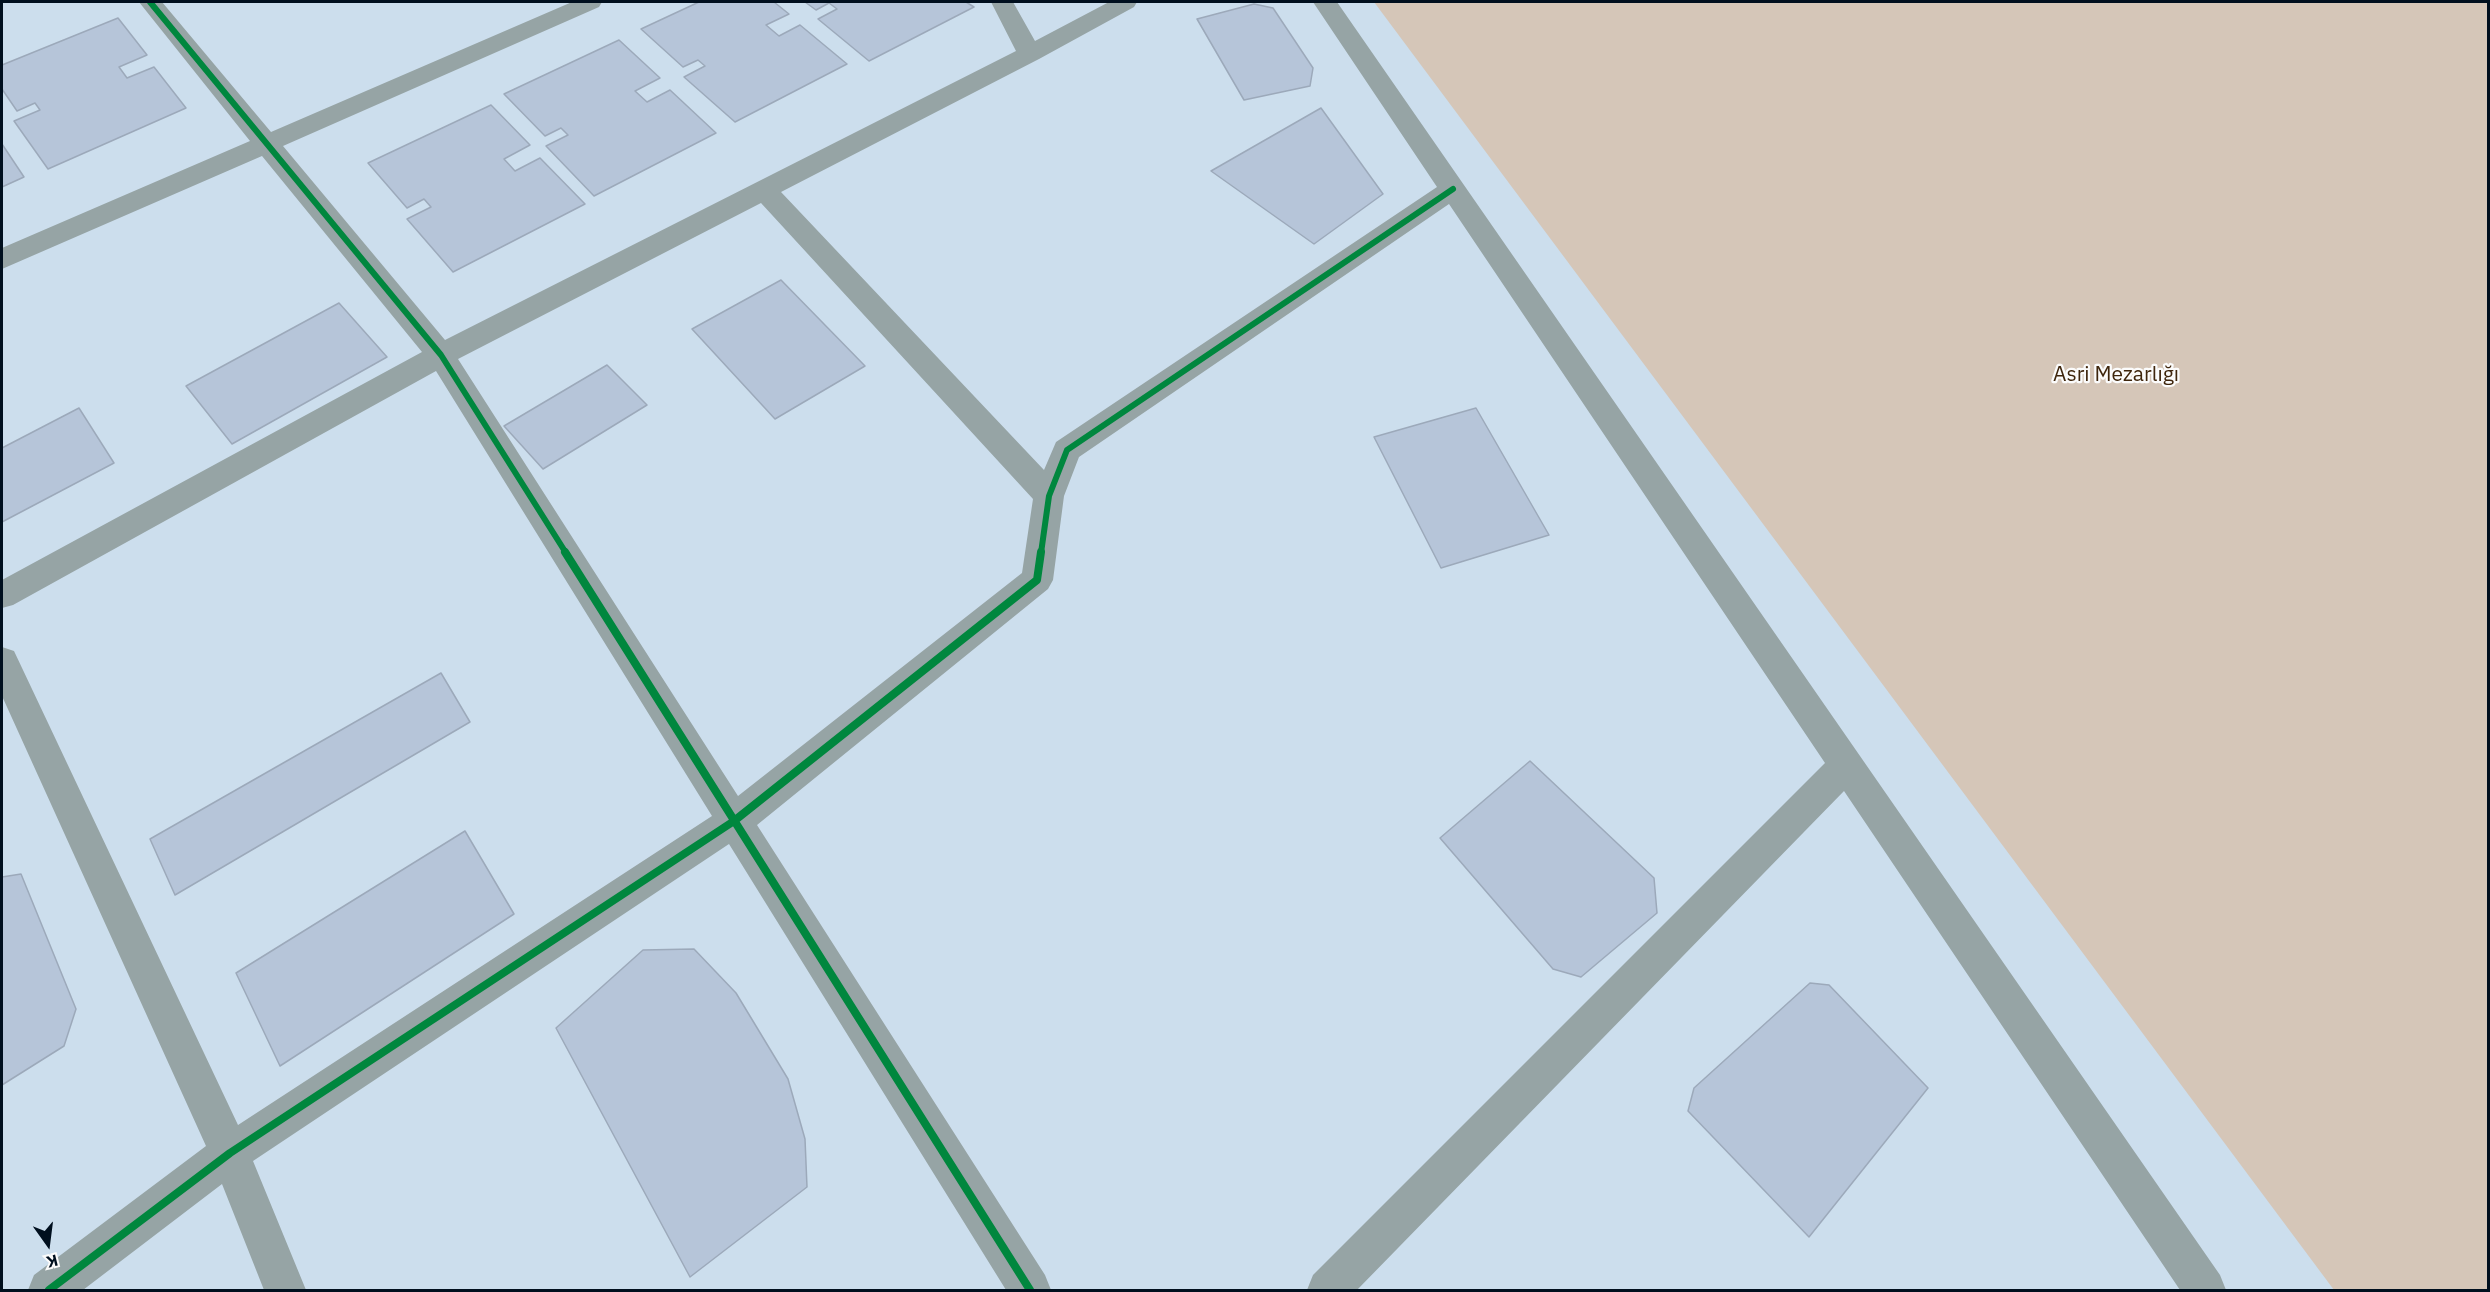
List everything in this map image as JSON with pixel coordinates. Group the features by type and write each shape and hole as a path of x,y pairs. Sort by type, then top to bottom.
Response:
{"street":[{"path":"150,2 441,355 1030,1290"},
{"path":"2,259 591,2"},
{"path":"1002,2 1030,54"},
{"path":"2,595 441,355 1030,54 1126,2"},
{"path":"1325,2 2205,1290"},
{"path":"49,1290 230,1153 734,821 1037,580 1049,496 1066,450 1453,189"},
{"path":"764,190 1049,496"},
{"path":"2,661 230,1153 285,1290"},
{"path":"1328,1290 1846,765"}],"green space":[{"name":"Asri Mezarlığı","path":"1374,2 2488,2 2488,1290 2334,1290"}],"building":[{"path":"699,2 774,2 789,14 766,25 779,36 800,25 847,64 735,122 684,77 705,66 698,60 683,67 641,29"},
{"path":"805,2 966,2 974,7 869,61 818,19 837,9 829,3 816,10"},
{"path":"1254,4 1273,8 1313,68 1310,86 1244,100 1197,19"},
{"path":"118,18 147,55 119,67 127,78 154,67 186,108 48,169 14,121 40,110 35,103 17,111 2,89 2,65"},
{"path":"619,40 660,78 635,91 647,102 670,90 716,133 594,196 546,146 568,135 561,128 545,136 504,94"},
{"path":"491,105 530,145 504,159 515,171 540,158 585,204 453,272 407,219 431,207 424,199 407,208 368,163"},
{"path":"1321,108 1383,194 1314,244 1211,171"},
{"path":"2,144 24,177 2,187"},
{"path":"781,280 865,366 775,419 692,329"},
{"path":"339,303 387,357 232,444 186,386"},
{"path":"607,365 647,405 543,469 504,426"},
{"path":"79,408 114,463 2,522 2,448"},
{"path":"1476,408 1549,535 1441,568 1374,437"},
{"path":"441,673 470,722 175,895 150,839"},
{"path":"1530,761 1654,878 1657,913 1581,977 1553,969 1440,838"},
{"path":"465,831 514,914 280,1066 236,973"},
{"path":"21,874 76,1009 64,1046 2,1085 2,877"},
{"path":"694,949 736,993 788,1079 805,1139 807,1187 690,1277 556,1028 643,950"},
{"path":"1810,983 1829,985 1928,1088 1809,1237 1688,1111 1694,1088"}],"cycle path":[{"path":"150,2 441,355 1030,1290"},
{"path":"49,1290 230,1153 734,821 1037,580 1049,496 1067,450 1453,189"}]}
